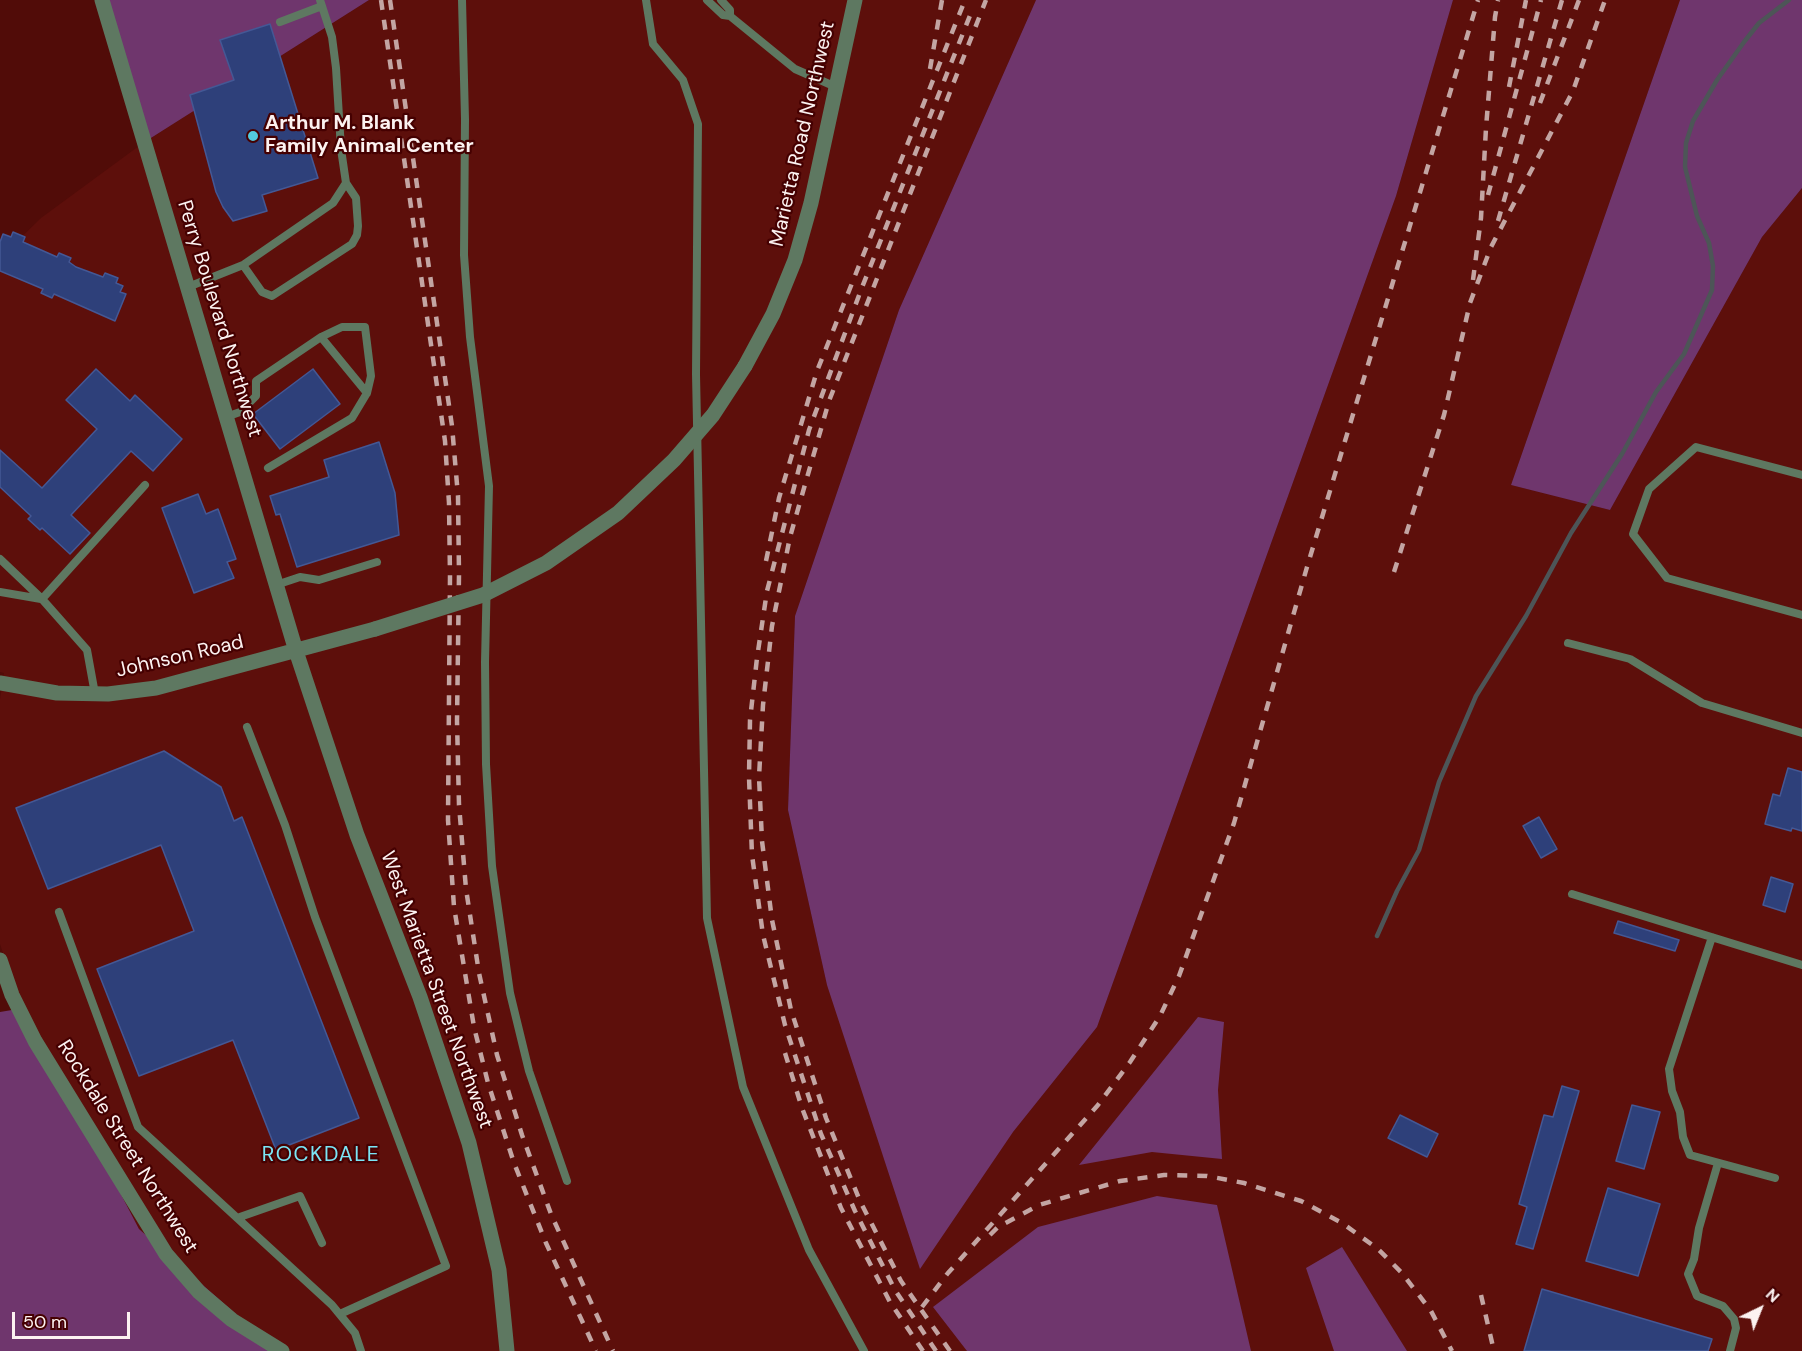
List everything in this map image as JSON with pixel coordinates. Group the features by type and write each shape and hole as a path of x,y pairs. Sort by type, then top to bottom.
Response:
{"street":[{"name":"Perry Boulevard Northwest","path":"102,0 296,651"},
{"name":"Marietta Road Northwest","path":"296,651 483,595 546,563 618,513 690,442 713,415 745,366 773,314 795,260 811,203 855,0"},
{"name":"Johnson Road","path":"0,684 57,693 108,694 156,688 296,651"},
{"name":"West Marietta Street Northwest","path":"296,651 357,835 420,997 469,1143 499,1270 507,1351"},
{"name":"Rockdale Street Northwest","path":"0,960 12,995 35,1041 166,1254 199,1292 232,1320 282,1351"}],"lane":[{"path":"462,0 465,119 464,255 470,337 489,486 485,696 492,866 510,993 530,1071 567,1181"},
{"path":"707,0 723,15 730,16 795,69 836,87"},
{"path":"721,0 730,10 730,16"},
{"path":"647,2 653,44 683,80 698,124 696,374 707,918 743,1087 809,1251 864,1351"},
{"path":"243,265 262,292 272,296 352,244 357,235 356,198 346,183 341,149 332,37 321,3 280,22"},
{"path":"188,287 243,265 333,203 346,183"},
{"path":"226,417 240,412 256,396 256,381 321,337 342,327 365,327 371,376 367,393 352,418 268,468"},
{"path":"321,337 367,393"},
{"path":"1802,475 1696,447 1649,489 1633,534 1666,578 1802,615"},
{"path":"42,599 145,485"},
{"path":"0,559 42,599 87,650 95,694"},
{"path":"276,585 300,577 319,580 377,562"},
{"path":"0,592 42,599"},
{"path":"1568,643 1630,659 1702,703 1802,733"},
{"path":"247,728 285,825 315,917 446,1266 340,1314"},
{"path":"1572,894 1802,965"},
{"path":"59,912 138,1127 332,1305 355,1333 361,1351"},
{"path":"1712,937 1669,1069 1672,1090 1680,1112 1683,1137 1690,1155 1775,1178"},
{"path":"1718,1163 1699,1228 1694,1259 1688,1274 1697,1296 1722,1306 1734,1319 1736,1328 1730,1351"},
{"path":"237,1218 300,1196 322,1243"}],"shaded area":[{"path":"102,0 369,0 143,143"},
{"path":"369,0 1036,0 899,310 795,616 788,810 827,985 1013,1132 1097,1027 1396,196 1453,0 1680,0 1511,485 1610,510 1762,237 1802,188 1802,1351 278,1351 139,1229 16,992 0,944 0,699 4,673 0,672 0,258 41,218 143,143"},
{"path":"1036,0 1453,0 1396,196 1097,1027 1013,1132 920,1269 827,985 788,810 795,616 899,310"},
{"path":"1680,0 1802,0 1802,188 1762,237 1610,510 1511,485"},
{"path":"24,1008 139,1229 278,1351 0,1351 0,1012"},
{"path":"1198,1017 1224,1022 1218,1090 1222,1159 1152,1152 1079,1165"},
{"path":"1157,1196 1217,1205 1251,1351 967,1351 933,1307 1038,1227"},
{"path":"1342,1247 1407,1351 1334,1351 1306,1268"}],"building":[{"name":"Arthur M. Blank Family Animal Center","path":"270,24 318,178 262,195 267,211 233,221 216,192 190,95 234,80 220,40"},
{"path":"13,232 25,237 23,242 57,257 59,253 71,258 69,262 76,267 103,277 105,273 118,278 116,283 123,286 120,292 126,294 115,321 54,294 52,298 41,293 43,289 0,271 0,242 3,234 11,237"},
{"path":"96,369 130,401 135,395 182,439 153,471 131,451 71,515 90,533 70,554 42,528 40,530 28,519 31,516 0,487 0,450 42,488 97,429 66,400"},
{"path":"313,369 340,404 280,449 253,414"},
{"path":"379,442 395,493 399,535 297,567 280,514 276,515 270,496 329,477 324,460"},
{"path":"198,494 206,514 218,509 236,559 227,562 234,578 194,593 162,508"},
{"path":"164,751 221,787 234,821 242,817 359,1118 276,1150 233,1040 139,1076 97,969 194,931 161,845 48,889 16,808"},
{"path":"1788,768 1802,772 1802,831 1792,828 1791,831 1765,824 1773,794 1780,796"},
{"path":"1539,817 1557,849 1541,858 1523,826"},
{"path":"1771,877 1793,884 1785,912 1763,905"},
{"path":"1618,921 1679,940 1675,951 1614,933"},
{"path":"1562,1086 1579,1091 1533,1249 1516,1244 1527,1207 1519,1204 1544,1115 1553,1117"},
{"path":"1632,1105 1660,1112 1644,1169 1616,1161"},
{"path":"1400,1115 1438,1134 1427,1157 1388,1138"},
{"path":"1608,1188 1660,1204 1638,1276 1586,1261"},
{"path":"1542,1289 1712,1339 1708,1351 1524,1351"}],"waterway":[{"path":"1377,936 1419,850 1439,782 1476,696 1526,616 1571,533 1622,454 1656,392 1684,354 1712,290 1713,266 1709,243 1697,216 1685,167 1686,143 1693,121 1717,80 1744,42 1759,23 1789,0"}],"railway":[{"path":"381,0 445,441 450,576 448,820 454,907 474,1027 488,1083 514,1163 546,1243 596,1351"},
{"path":"390,0 452,426 458,496 459,805 466,889 479,973 497,1055 522,1135 551,1214 613,1351"},
{"path":"930,69 942,0"},
{"path":"766,561 779,498 817,371 965,0"},
{"path":"950,1351 901,1281 860,1201 826,1118 791,1010 772,920 762,841 759,777 763,705 772,626 790,537 829,401 986,0"},
{"path":"922,1307 948,1273 1098,1105 1160,1016 1179,976 1234,823 1307,567 1478,0"},
{"path":"1473,280 1481,218 1486,128 1498,0"},
{"path":"1509,87 1526,0"},
{"path":"1488,195 1541,0"},
{"path":"1498,221 1562,0"},
{"path":"1540,103 1579,0"},
{"path":"1394,572 1444,415 1470,303 1491,247 1573,91 1605,0"},
{"path":"936,1351 895,1290 855,1211 821,1134 785,1025 763,935 752,855 749,777 750,720 767,591 809,430 861,290 973,8"},
{"path":"785,1053 802,1108 841,1208 890,1302 923,1351"},
{"path":"990,1235 998,1227 1039,1205 1120,1181 1164,1175 1207,1176 1244,1183 1301,1201 1342,1223 1378,1249 1402,1273 1431,1311 1452,1351"},
{"path":"1481,1295 1494,1351"}],"place":[{"name":"Arthur M. Blank Family Animal Center","path":"253,136"}],"district":[{"name":"ROCKDALE","path":"321,1155"}]}
